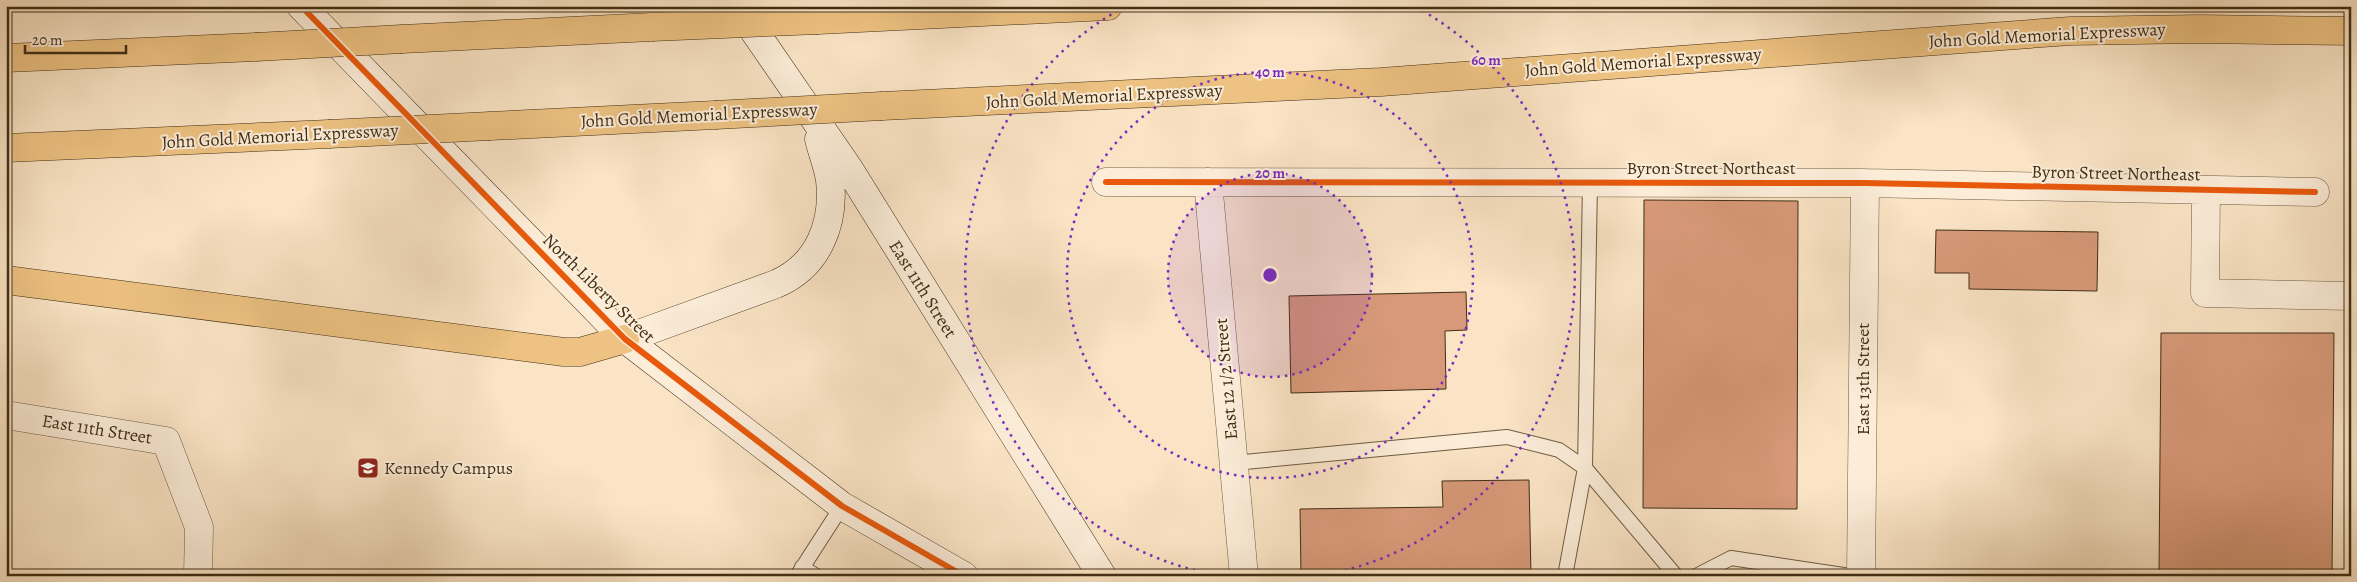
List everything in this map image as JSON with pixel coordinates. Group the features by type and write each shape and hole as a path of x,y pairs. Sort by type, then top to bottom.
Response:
{"highway":[{"path":"6,58 818,20 948,10 1108,6"},
{"name":"John Gold Memorial Expressway","path":"6,148 329,134 1381,82 2070,30 2351,31"},
{"path":"6,42 114,53"},
{"path":"6,280 564,352 580,352 625,339"}],"street":[{"name":"North Liberty Street","path":"302,6 625,339 842,506 964,576"},
{"name":"East 11th Street","path":"737,6 849,169 1102,576"},
{"path":"625,339 792,278 805,267 819,247 828,224 832,202 830,178 818,135 802,100"},
{"name":"Byron Street Northeast","path":"1106,182 1865,183 2315,192"},
{"name":"East 12 1/2 Street","path":"1208,182 1244,576"},
{"name":"East 13th Street","path":"1861,576 1865,183"},
{"path":"2206,190 2205,293 2351,296"},
{"name":"East 11th Street","path":"6,415 166,440 199,528 198,576"}],"lane":[{"path":"1565,576 1584,468 1590,183"},
{"path":"1234,463 1507,437 1559,450 1584,468 1676,576"},
{"path":"816,576 800,571 842,506"},
{"path":"1696,576 1731,558 1850,576"}],"building":[{"path":"1644,200 1798,201 1797,509 1643,508"},
{"path":"1936,230 2098,232 2097,291 1969,289 1969,273 1935,273"},
{"path":"1466,292 1467,330 1445,331 1446,389 1291,393 1289,296"},
{"path":"2161,333 2334,333 2332,576 2159,576"},
{"path":"1529,480 1531,576 1301,576 1300,509 1443,507 1442,481"}],"cycle path":[{"path":"301,6 625,339 842,506 964,576"},
{"path":"1106,182 1865,183 2315,192"}],"place":[{"name":"Kennedy Campus","path":"368,468"}]}
